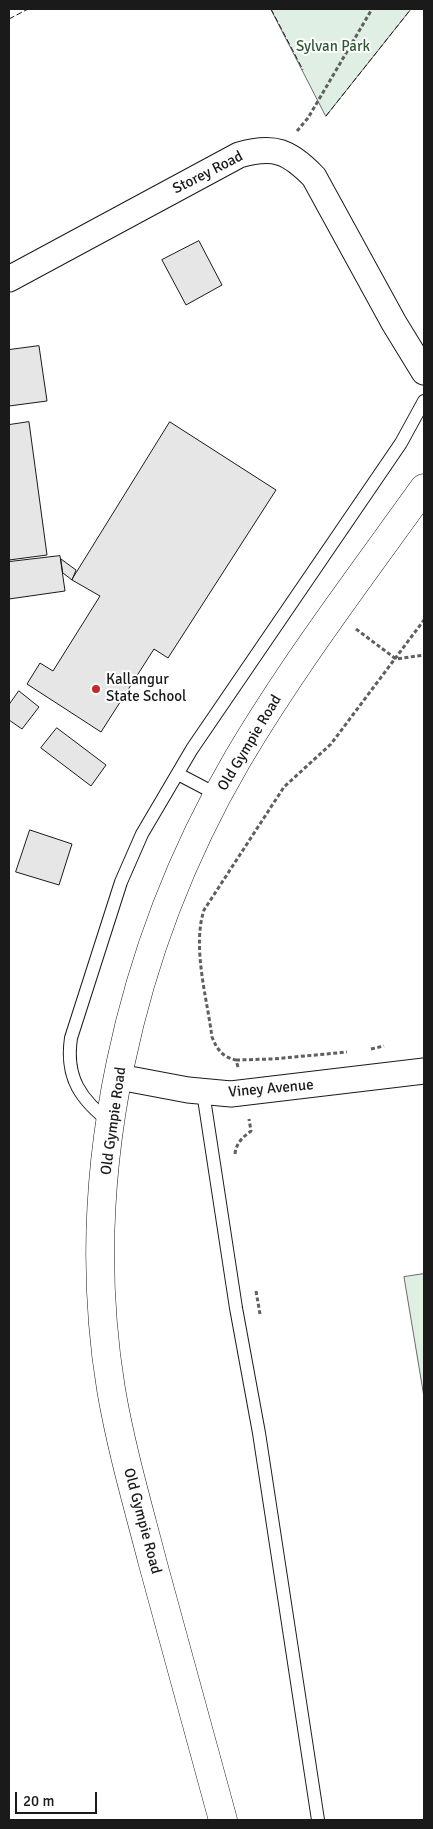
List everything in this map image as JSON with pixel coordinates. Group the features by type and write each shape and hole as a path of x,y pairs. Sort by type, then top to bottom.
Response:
{"main road":[{"name":"Old Gympie Road","path":"223,1820 134,1490 111,1389 104,1318 102,1224 111,1123 119,1077 137,1002 170,898 218,795 268,711 334,612 424,488"}],"street":[{"name":"Storey Road","path":"9,279 239,155 259,149 280,151 300,162 314,177 394,323 424,372"},
{"name":"Viney Avenue","path":"119,1077 203,1092 244,1093 424,1071"}],"lane":[{"path":"111,1123 91,1108 81,1093 75,1081 69,1052 71,1038 98,949 131,857 142,834 178,774 266,640 401,443 424,401"},
{"path":"178,774 218,795"},
{"path":"203,1092 236,1308 259,1433 318,1820"}],"path":[{"path":"280,151 308,118 372,9"},
{"path":"334,612 396,659 424,655"},
{"path":"352,1052 236,1060 222,1054 216,1047 212,1036 200,953 200,923 204,910 284,787 331,744 424,620"},
{"path":"365,1051 384,1046"},
{"path":"235,1163 235,1148 251,1131 236,1060"},
{"path":"255,1283 262,1322"}],"green space":[{"name":"Sylvan Park","path":"271,9 411,9 326,116"},
{"path":"424,1274 424,1397 404,1277"}],"building":[{"path":"199,241 222,285 186,305 162,260"},
{"path":"39,346 47,401 9,406 9,350"},
{"path":"29,422 47,555 9,560 9,425"},
{"path":"170,422 276,490 168,658 154,649 101,732 27,684 40,663 53,671 100,596 72,580"},
{"path":"60,556 65,591 9,599 9,562"},
{"path":"61,559 76,570 72,580 63,573"},
{"path":"19,691 39,707 22,729 9,720 9,705"},
{"path":"57,728 106,765 91,786 41,748"},
{"path":"30,830 72,844 59,885 16,872"}],"fence":[{"path":"9,19 28,9"},
{"path":"271,9 303,70"},
{"path":"326,116 411,9"}],"place":[{"name":"Kallangur State School","path":"96,689"}]}
